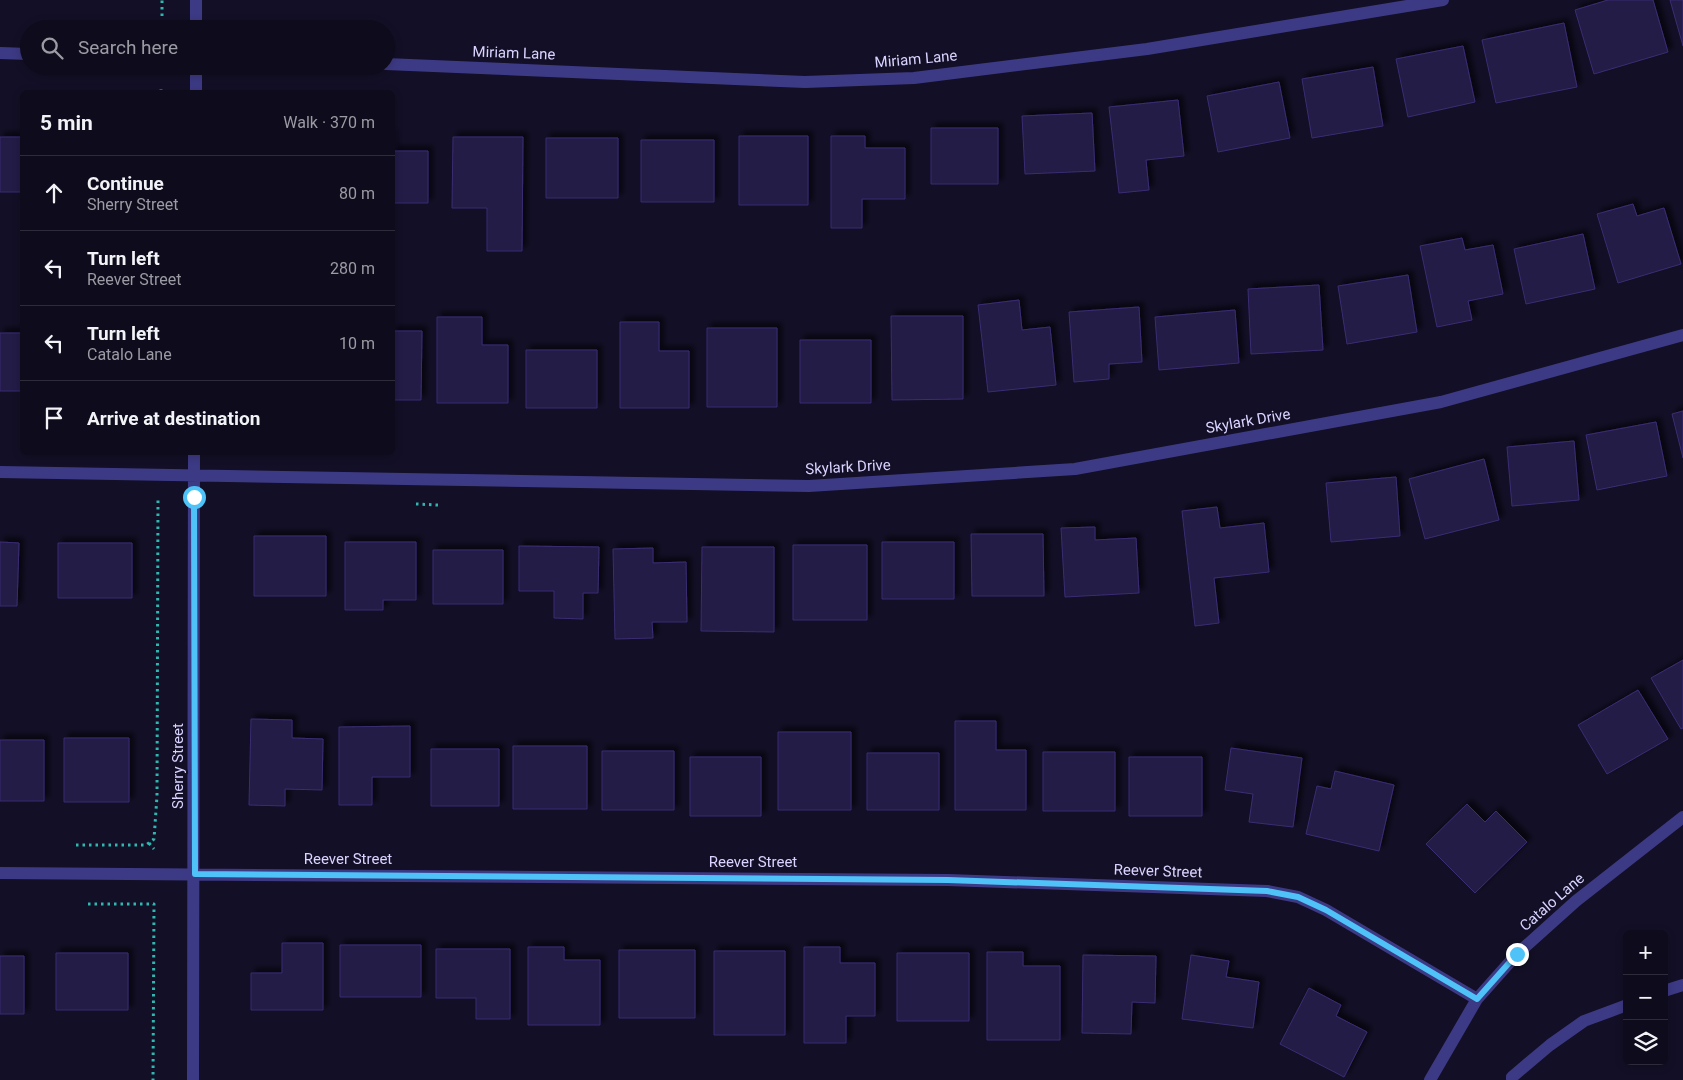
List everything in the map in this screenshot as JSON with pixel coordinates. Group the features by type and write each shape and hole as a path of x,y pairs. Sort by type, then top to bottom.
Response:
{"street":[{"path":"196,0 196,20"},
{"name":"Miriam Lane","path":"395,64 805,82 914,78 1147,49 1443,0"},
{"path":"0,53 20,54"},
{"path":"196,75 196,90"},
{"name":"Skylark Drive","path":"0,472 809,486 1075,469 1441,402 1683,335"},
{"name":"Sherry Street","path":"193,1080 195,874 194,455"},
{"name":"Catalo Lane","path":"1430,1080 1477,999 1517,954 1576,901 1683,817"},
{"name":"Reever Street","path":"0,873 948,880 1267,891 1298,897 1326,910 1477,999"},
{"path":"1668,990 1683,984"},
{"path":"1512,1080 1512,1077 1584,1021 1623,1006"}],"path":[{"path":"162,0 162,20"},
{"path":"76,845 146,845 154,839 157,796 158,497"},
{"path":"149,843 154,849"},
{"path":"88,904 154,904 153,1080"}],"building":[{"path":"1608,0 1653,0 1668,52 1594,74 1575,10"},
{"path":"1670,0 1683,0 1683,46"},
{"path":"1564,23 1577,87 1496,103 1482,40"},
{"path":"1463,46 1475,102 1408,117 1396,59"},
{"path":"1373,67 1383,126 1312,138 1302,79"},
{"path":"1279,82 1290,138 1218,152 1207,96"},
{"path":"1178,100 1184,156 1146,160 1149,190 1119,193 1109,107"},
{"path":"1092,113 1095,171 1025,174 1022,116"},
{"path":"931,128 998,128 998,184 931,184"},
{"path":"739,136 808,136 808,205 739,205"},
{"path":"831,136 865,136 865,148 905,148 905,199 862,199 862,228 831,228"},
{"path":"0,137 20,137 20,192 0,192"},
{"path":"453,137 523,137 522,251 487,251 487,208 452,208"},
{"path":"546,138 618,138 618,198 546,198"},
{"path":"641,140 714,140 714,202 641,202"},
{"path":"395,151 428,151 428,203 395,203"},
{"path":"1633,204 1637,216 1664,208 1681,264 1618,283 1597,214"},
{"path":"1583,234 1595,289 1526,304 1514,249"},
{"path":"1462,238 1465,250 1493,245 1503,294 1468,301 1472,320 1437,327 1420,246"},
{"path":"1408,275 1417,332 1347,344 1338,286"},
{"path":"1319,285 1323,350 1251,354 1248,289"},
{"path":"1019,300 1022,330 1050,327 1056,385 988,392 978,305"},
{"path":"1139,307 1142,362 1109,364 1109,379 1074,382 1069,312"},
{"path":"1235,310 1239,363 1159,370 1155,317"},
{"path":"891,316 963,316 963,399 892,400"},
{"path":"437,317 482,317 482,345 508,345 508,403 437,403"},
{"path":"620,322 659,322 659,351 689,351 689,408 620,408"},
{"path":"707,328 777,328 777,407 707,407"},
{"path":"395,331 422,331 421,400 395,400"},
{"path":"0,333 20,333 20,391 0,391"},
{"path":"800,340 871,340 871,403 800,403"},
{"path":"526,350 597,350 597,408 526,408"},
{"path":"1683,411 1683,458 1672,414"},
{"path":"1656,422 1667,476 1597,490 1586,435"},
{"path":"1574,441 1579,500 1512,506 1507,447"},
{"path":"1484,459 1499,520 1425,539 1409,479"},
{"path":"1396,477 1400,536 1331,542 1326,483"},
{"path":"1217,507 1220,528 1264,523 1269,572 1214,578 1219,623 1195,626 1182,511"},
{"path":"1095,527 1095,540 1136,538 1139,593 1065,597 1061,528"},
{"path":"971,534 1043,534 1044,596 972,596"},
{"path":"254,536 326,536 326,596 254,596"},
{"path":"0,542 19,543 17,606 0,606"},
{"path":"345,542 416,542 416,600 383,600 383,610 345,610"},
{"path":"882,542 954,542 954,599 882,599"},
{"path":"58,543 132,543 132,598 58,598"},
{"path":"793,545 867,545 867,620 793,620"},
{"path":"519,546 599,547 598,593 583,593 583,619 554,618 554,591 519,591"},
{"path":"702,547 774,547 774,632 701,631"},
{"path":"653,548 653,563 686,562 687,622 652,622 653,638 615,639 613,549"},
{"path":"433,550 503,550 503,604 433,604"},
{"path":"1683,660 1683,728 1681,729 1651,678"},
{"path":"1638,690 1668,739 1607,774 1578,725"},
{"path":"251,719 292,720 292,738 323,739 322,790 285,789 285,806 249,805"},
{"path":"955,721 996,721 996,750 1026,750 1026,810 955,810"},
{"path":"410,726 410,777 372,777 372,805 339,805 339,727"},
{"path":"778,732 851,732 851,810 778,810"},
{"path":"64,738 129,738 129,802 64,802"},
{"path":"0,740 44,740 44,801 0,801"},
{"path":"513,746 587,746 587,809 513,809"},
{"path":"1231,748 1302,758 1293,827 1249,822 1253,794 1225,790"},
{"path":"431,749 499,749 499,806 431,806"},
{"path":"602,751 674,751 674,810 602,810"},
{"path":"1043,752 1115,752 1115,811 1043,811"},
{"path":"867,753 939,753 939,810 867,810"},
{"path":"690,757 761,757 761,816 690,816"},
{"path":"1129,757 1202,757 1202,816 1129,816"},
{"path":"1335,771 1394,785 1379,851 1306,834 1317,786 1331,789"},
{"path":"1467,804 1485,822 1496,811 1527,842 1475,893 1426,844"},
{"path":"282,943 323,943 323,1010 251,1010 251,973 282,973"},
{"path":"340,945 421,945 421,997 340,997"},
{"path":"528,947 564,947 564,960 600,960 600,1025 528,1025"},
{"path":"804,947 840,947 840,963 875,963 875,1016 846,1016 846,1043 804,1043"},
{"path":"436,949 510,949 510,1019 476,1019 476,998 436,998"},
{"path":"619,950 695,950 695,1018 619,1018"},
{"path":"714,951 785,951 785,1035 714,1035"},
{"path":"987,952 1023,952 1023,966 1060,966 1060,1040 987,1040"},
{"path":"56,953 128,953 128,1010 56,1010"},
{"path":"897,953 969,953 969,1021 897,1021"},
{"path":"1083,955 1156,956 1155,1003 1132,1002 1131,1034 1082,1033"},
{"path":"1191,955 1229,961 1226,977 1259,982 1253,1028 1182,1019"},
{"path":"0,956 24,956 24,1014 0,1014"},
{"path":"1309,988 1341,1005 1336,1016 1367,1032 1344,1077 1280,1044"}],"route":[{"path":"194,497 195,874 948,880 1267,891 1298,897 1326,910 1477,999 1517,954"}]}
